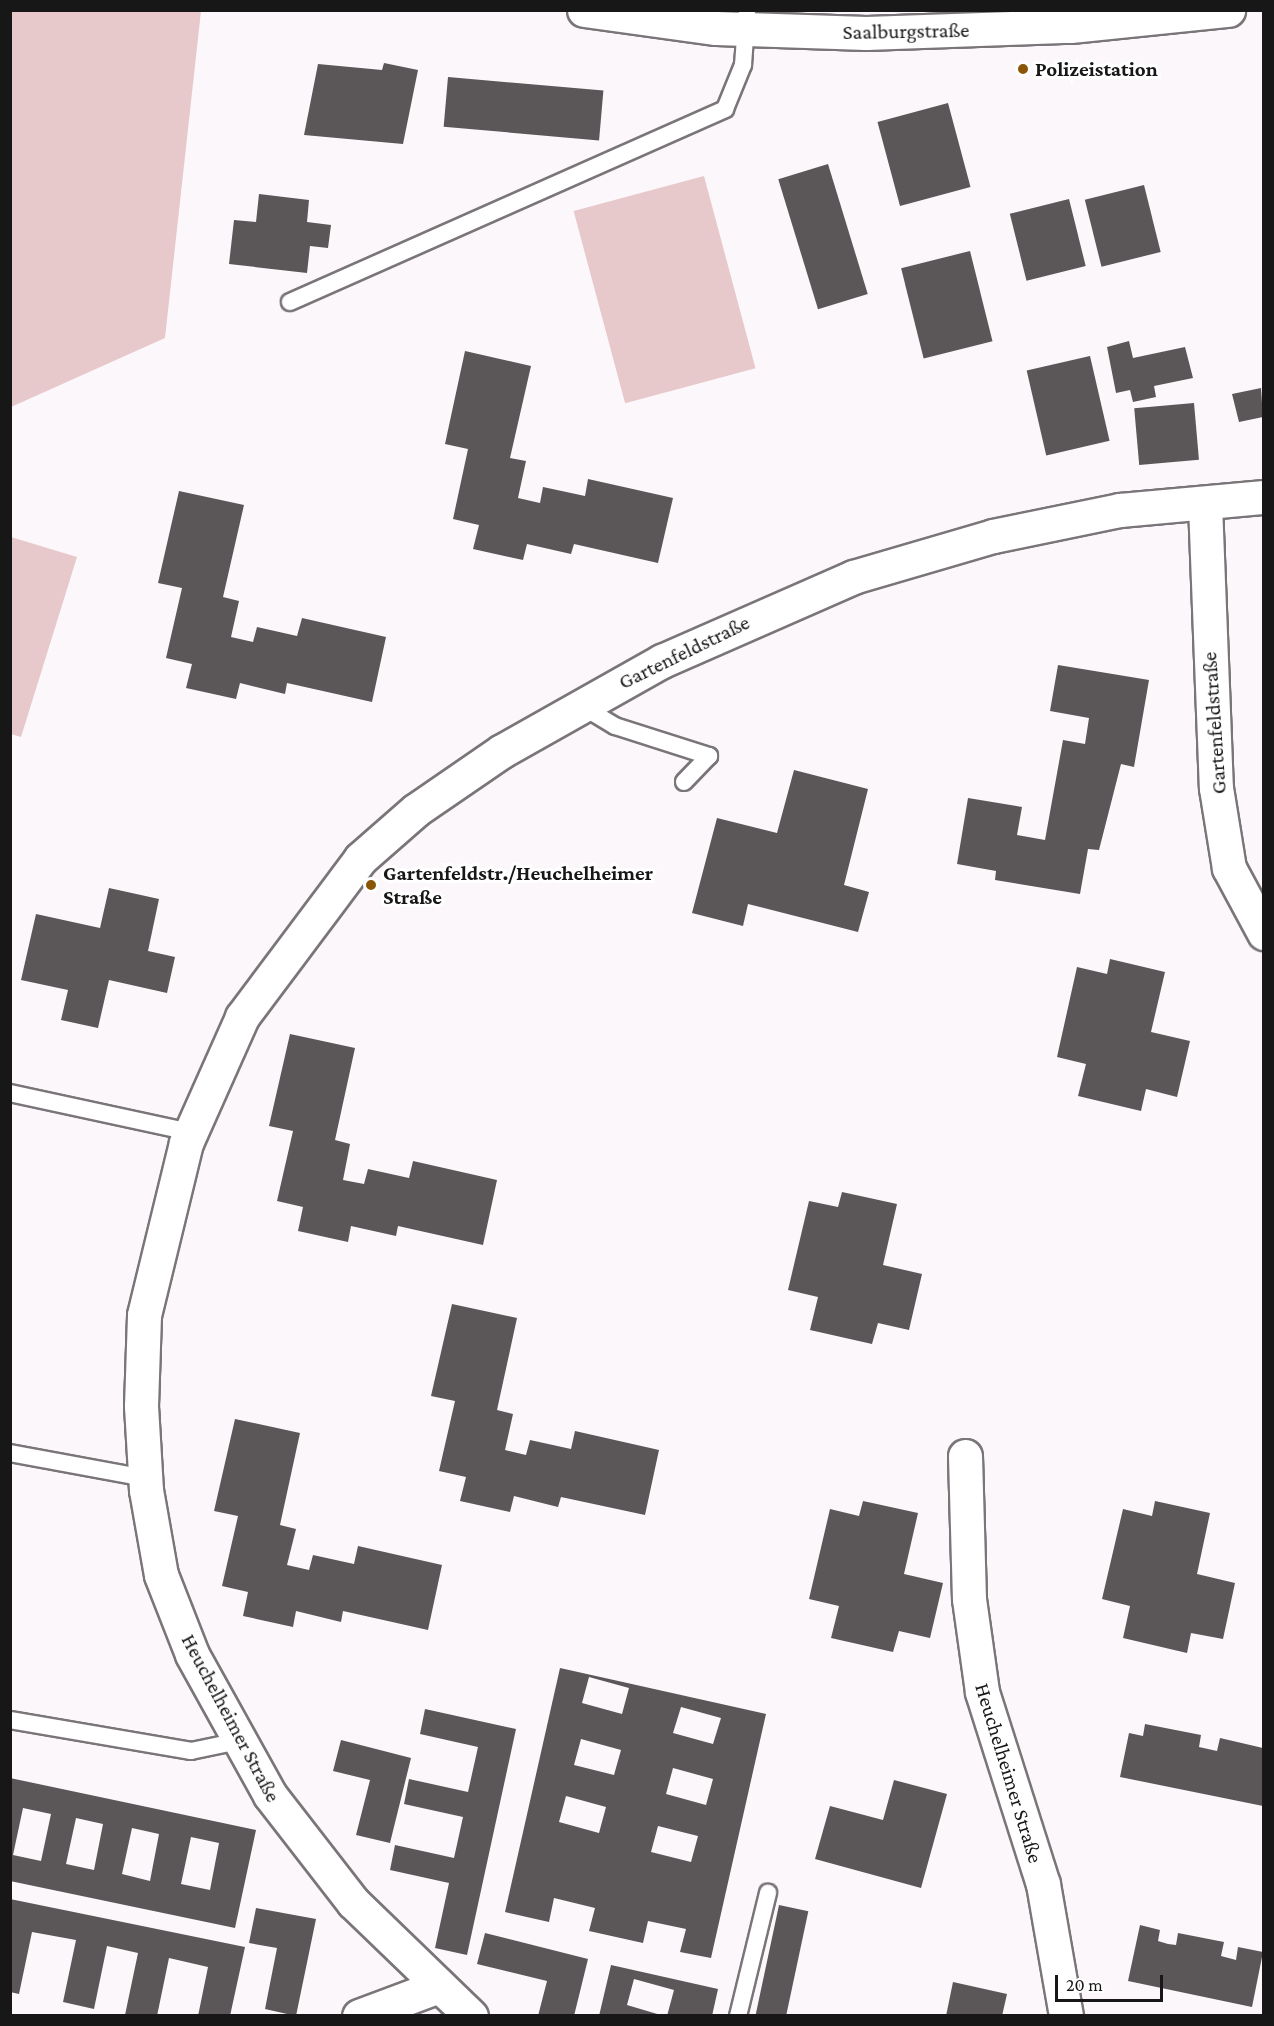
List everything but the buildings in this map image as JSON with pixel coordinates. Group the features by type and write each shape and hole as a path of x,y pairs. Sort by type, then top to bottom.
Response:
{"street":[{"name":"Saalburgstraße","path":"584,10 747,20 866,22 1069,18 1228,10"},
{"name":"Gartenfeldstraße","path":"262,985 360,859 459,778 580,705 731,627 853,577 1065,519 1263,497"},
{"name":"Gartenfeldstraße","path":"1205,504 1216,788 1229,868 1263,933"},
{"name":"Heuchelheimer Straße","path":"262,985 212,1077 190,1132 144,1314 141,1406 145,1478 161,1575 192,1654 239,1741 312,1854 439,1986 471,2016"},
{"name":"Heuchelheimer Straße","path":"965,1456 969,1599 981,1692 1043,1884 1066,2016"},
{"path":"359,2016 439,1986"}],"lane":[{"path":"290,302 725,109 743,64 747,20"},
{"path":"580,705 615,726 709,756 684,782"},
{"path":"10,1093 190,1132"},
{"path":"10,1453 145,1478"},
{"path":"10,1720 191,1751 239,1741"},
{"path":"738,2016 768,1893"}],"shaded area":[{"path":"10,11 201,11 165,338 11,407"},
{"path":"704,176 756,368 625,403 574,211"},
{"path":"11,537 77,557 21,737 11,734"}],"place":[{"name":"Polizeistation","path":"1023,69"},
{"name":"Gartenfeldstr./Heuchelheimer Straße","path":"371,885"}]}
